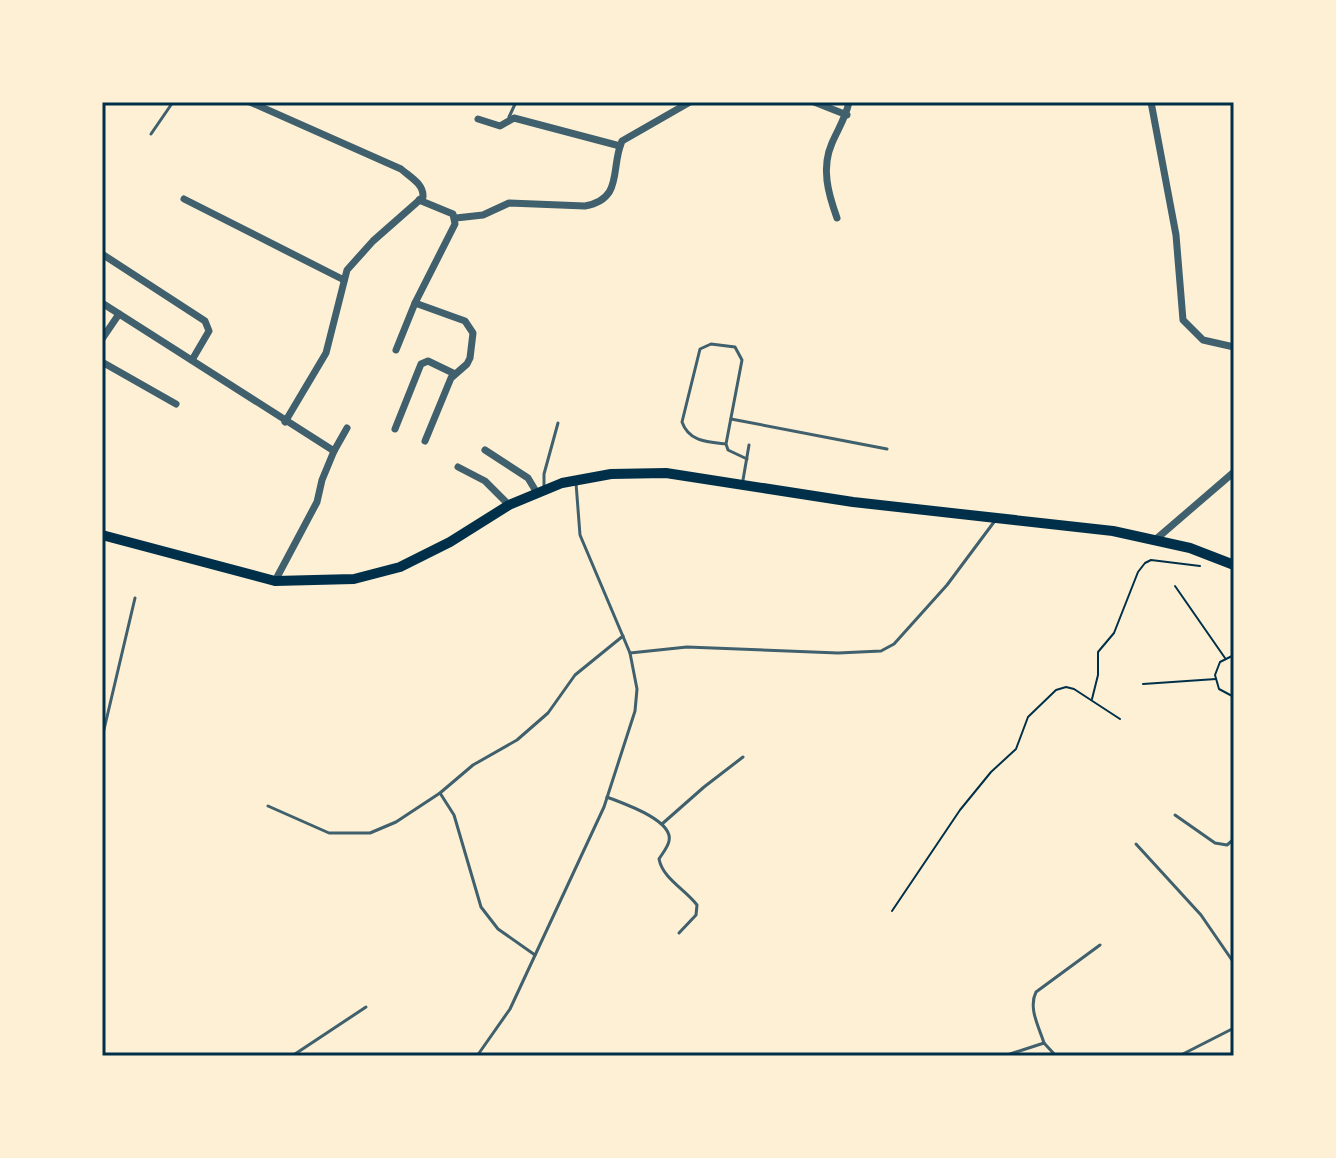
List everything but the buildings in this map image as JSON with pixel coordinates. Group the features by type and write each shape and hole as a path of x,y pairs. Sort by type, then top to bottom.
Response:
{"main road":[{"path":"102,535 275,581 354,579 400,567 450,542 509,505 575,480 611,474 666,473 742,486 1104,530 1155,540 1234,565"}],"street":[{"path":"250,102 401,169 423,192 419,200 354,261 344,280 326,353 285,422"},
{"path":"456,218 483,215 509,203 597,204 608,196 620,146 629,135 689,102"},
{"path":"814,102 847,115"},
{"path":"837,218 828,195 827,156 847,115 849,102"},
{"path":"1151,102 1176,235 1183,320 1203,340 1234,347"},
{"path":"478,119 495,126 514,118 620,146"},
{"path":"184,199 344,280"},
{"path":"419,200 449,211 456,218"},
{"path":"396,350 415,303 448,242 456,218"},
{"path":"102,254 205,321 209,331 192,360"},
{"path":"102,303 334,451"},
{"path":"415,303 465,321 473,333 470,358 455,374 425,441"},
{"path":"102,339 119,314"},
{"path":"395,429 421,364 428,361 455,374"},
{"path":"102,362 176,404"},
{"path":"275,581 317,502 322,480 347,428"},
{"path":"485,450 528,478 541,492"},
{"path":"458,467 485,481 509,505"},
{"path":"1155,540 1234,472"}],"lane":[{"path":"151,134 173,102"},
{"path":"508,120 516,102"},
{"path":"726,444 699,441 682,422 700,349 711,344 735,347 742,360 726,444 728,450 747,459"},
{"path":"731,419 887,449"},
{"path":"541,492 558,423"},
{"path":"742,486 749,445"},
{"path":"477,1056 510,1009 535,955 607,797 635,711 637,689 630,653 580,535 575,480"},
{"path":"630,653 687,647 838,653 881,651 894,644 947,585 997,518"},
{"path":"102,738 135,598"},
{"path":"268,806 329,833 370,833 396,822 440,793 473,765 517,740 548,713 575,675 623,636"},
{"path":"662,824 743,757"},
{"path":"440,793 454,815 481,907 498,929 535,955"},
{"path":"607,797 638,809 662,824 669,833 670,841 659,859 660,865 697,905 696,915 679,933"},
{"path":"1175,815 1215,843 1227,845 1234,839"},
{"path":"1136,844 1201,915 1234,963"},
{"path":"1056,1056 1044,1043 1032,999 1036,992 1100,945"},
{"path":"292,1056 366,1007"},
{"path":"1179,1056 1234,1028"},
{"path":"1004,1056 1044,1043"}],"path":[{"path":"1091,700 1098,675 1098,652 1114,633 1141,567 1151,560 1199,566 1214,557"},
{"path":"1175,586 1225,658"},
{"path":"1234,655 1225,658 1217,668 1216,679 1224,694 1234,697"},
{"path":"1143,684 1216,679"},
{"path":"892,911 960,810 991,772 1016,749 1025,722 1056,690 1066,687 1074,689 1120,719"}]}
